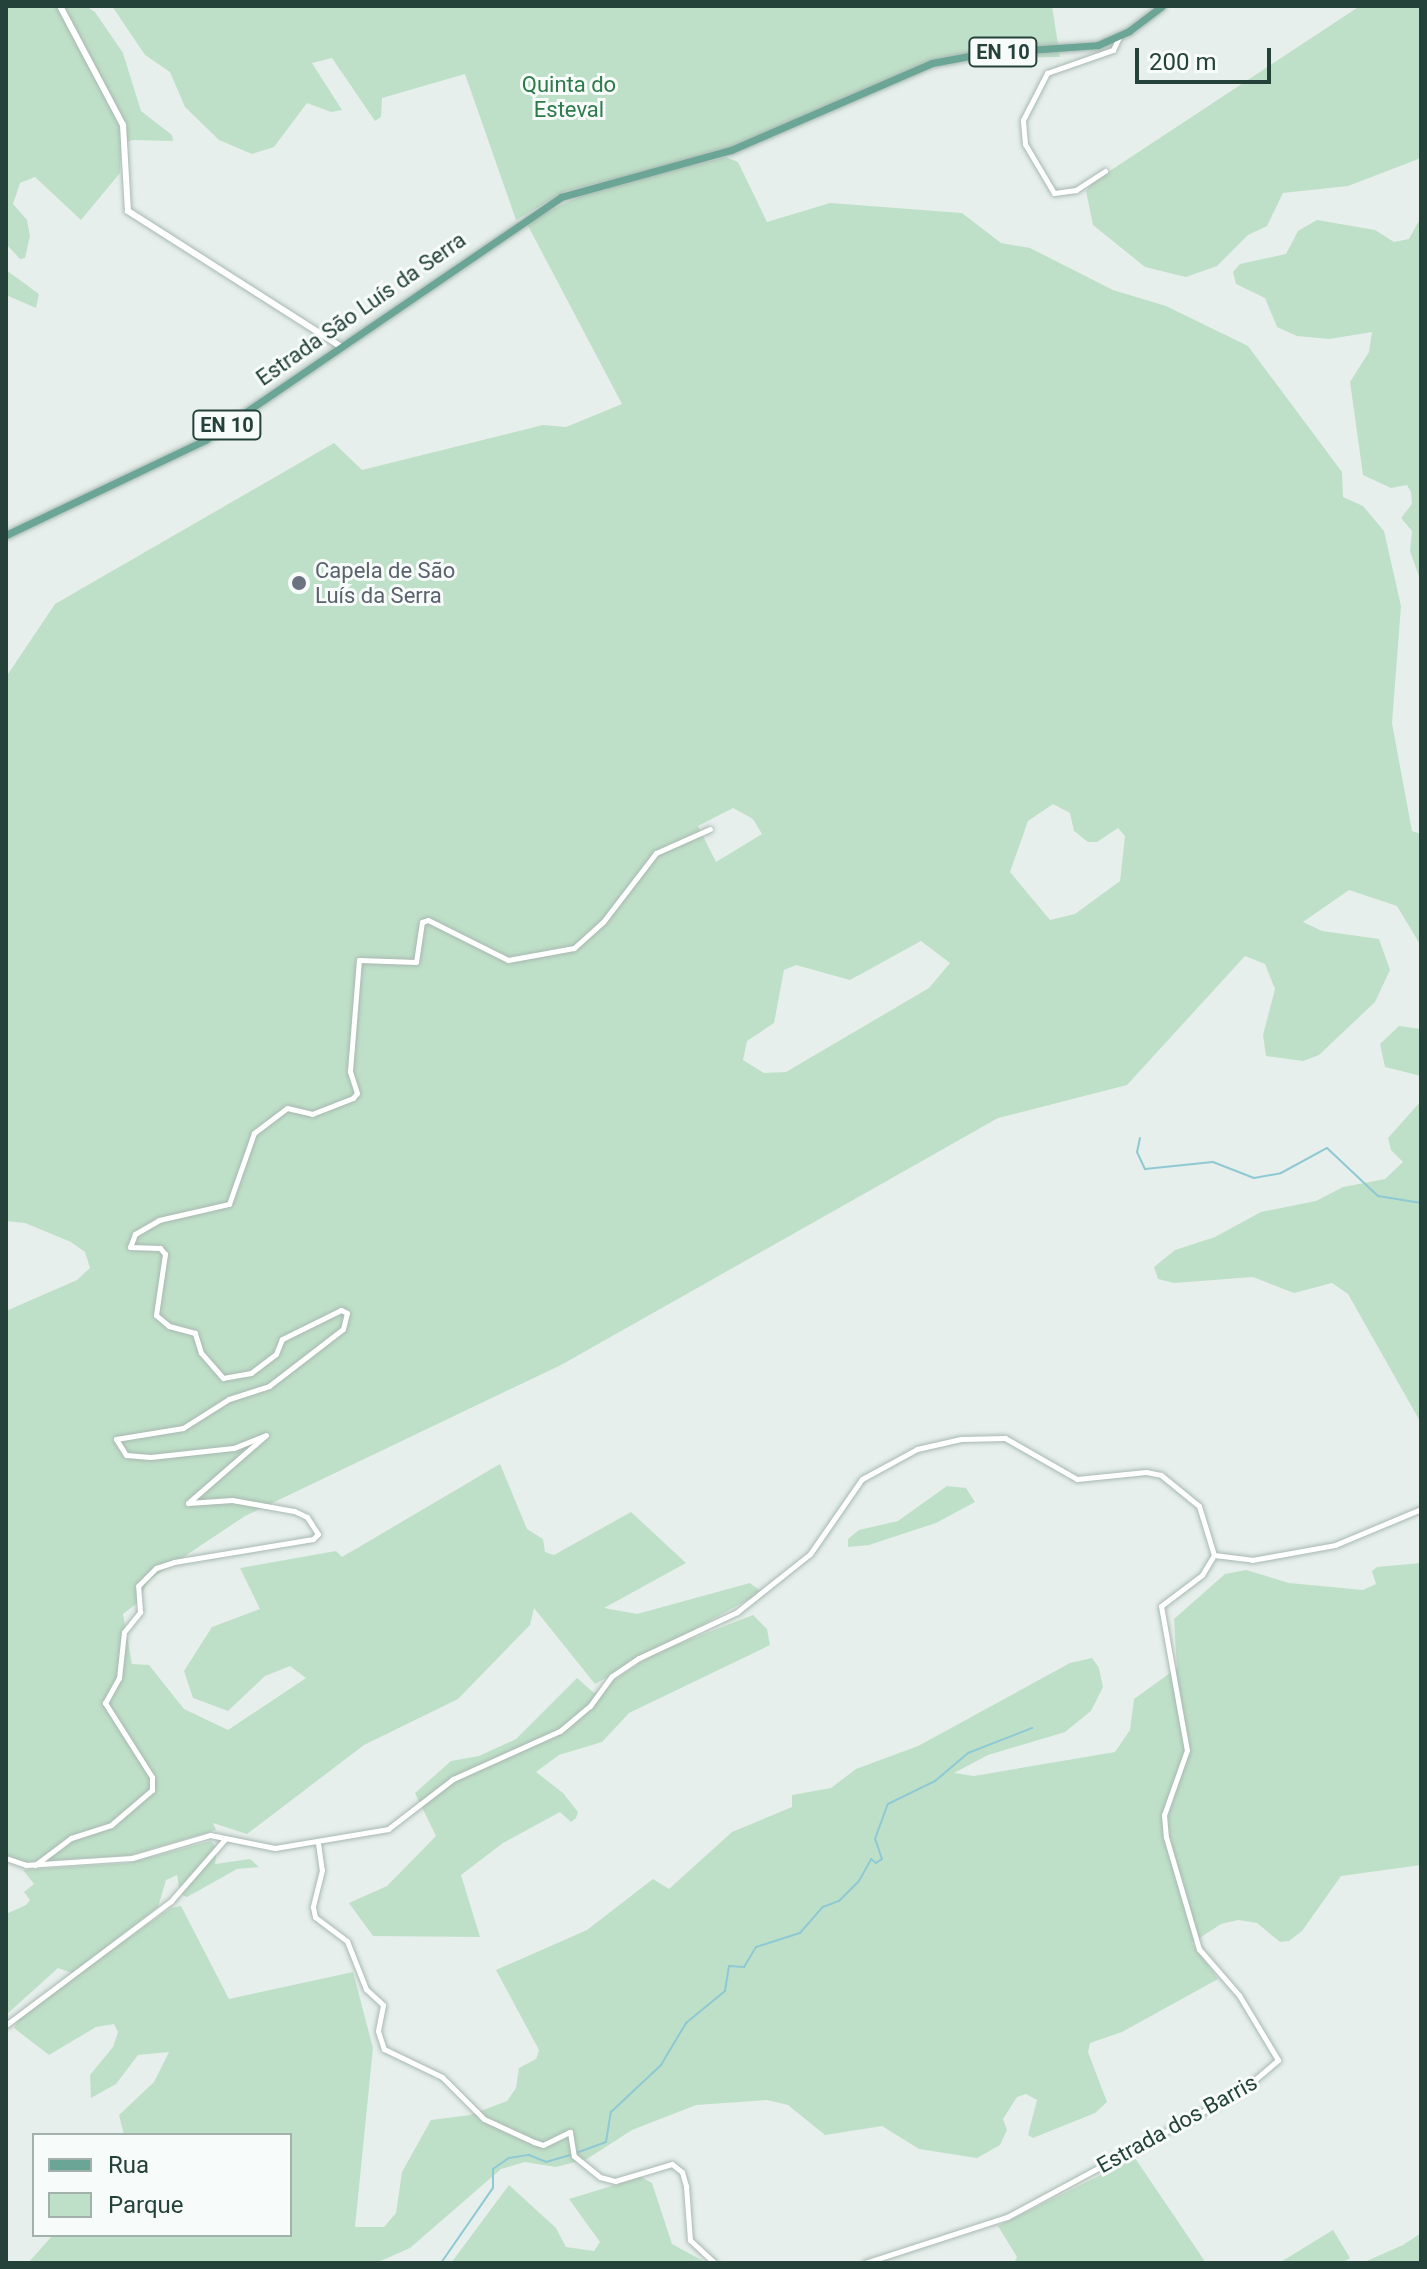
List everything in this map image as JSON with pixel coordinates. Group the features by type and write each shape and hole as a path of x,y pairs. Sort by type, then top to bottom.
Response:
{"main road":[{"name":"EN 10","path":"1119,37 1162,6"},
{"name":"Estrada São Luís da Serra","path":"6,535 178,455 564,195 737,148 932,63 985,53 1078,50 1119,37"}],"street":[{"path":"60,6 123,125 128,211 340,346"},
{"path":"1105,171 1076,190 1054,193 1025,144 1023,120 1047,73 1113,50 1119,37"},
{"path":"35,1865 71,1838 111,1825 152,1790 152,1777 105,1703 119,1678 124,1632 140,1612 138,1586 156,1568 174,1562 313,1539 318,1534 307,1517 294,1511 232,1500 188,1503 266,1435 233,1448 150,1457 126,1455 116,1439 183,1428 229,1399 269,1386 343,1329 347,1313 341,1310 282,1339 276,1354 251,1373 223,1378 201,1353 195,1333 169,1326 156,1315 165,1254 160,1248 130,1247 135,1234 159,1220 229,1204 254,1133 287,1108 312,1114 353,1098 357,1093 350,1056 359,960 416,962 422,922 428,920 508,960 574,948 603,922 656,853 710,829"},
{"path":"6,1858 35,1865 143,1856 210,1835 270,1848 318,1843 388,1829 453,1779 560,1731 630,1664 737,1612 810,1554 862,1479 917,1449 961,1439 1005,1438 1077,1479 1146,1472 1161,1475 1199,1506 1214,1555 1252,1560 1335,1545 1421,1509"},
{"name":"Estrada dos Barris","path":"865,2263 1007,2217 1243,2090 1278,2060 1239,1995 1199,1949 1166,1837 1164,1815 1187,1750 1161,1606 1202,1575 1214,1555"},
{"path":"6,2025 171,1901 226,1838"},
{"path":"318,1843 322,1870 313,1907 315,1917 356,1954 366,1989 383,2005 378,2031 384,2049 442,2077 484,2119 534,2142 543,2145 570,2132 574,2156 600,2177 615,2181 672,2164 682,2172 686,2186 690,2240 715,2263"}],"green space":[{"path":"6,6 86,6 95,12 123,53 141,111 172,135 173,141 132,140 121,145 120,173 81,220 35,177 20,183 13,204 27,220 30,236 25,258 20,259 6,244"},
{"name":"Quinta do Esteval","path":"112,6 1052,6 1060,57 973,58 931,67 710,155 566,191 516,220 465,74 382,98 381,117 375,121 332,58 312,63 342,110 331,112 307,103 274,147 252,154 219,140 185,107 170,72 145,55"},
{"path":"1360,6 1421,6 1421,158 1348,186 1283,193 1267,226 1248,235 1217,266 1186,277 1145,267 1093,225 1086,191 1093,182"},
{"path":"726,157 738,162 767,222 830,203 962,213 1001,243 1030,248 1113,290 1166,306 1248,346 1342,472 1343,497 1363,506 1384,531 1401,606 1392,723 1412,831 1421,834 1421,946 1397,906 1349,890 1303,922 1322,931 1379,939 1390,970 1375,1002 1319,1055 1303,1061 1266,1056 1263,1035 1275,989 1265,964 1245,956 1127,1085 998,1118 561,1365 245,1516 149,1580 137,1603 123,1614 132,1664 149,1665 184,1709 228,1730 306,1678 290,1666 265,1676 228,1711 193,1698 184,1671 212,1627 260,1609 240,1568 336,1551 342,1557 500,1464 527,1529 543,1539 545,1552 554,1555 631,1512 686,1563 604,1608 637,1614 750,1583 762,1592 595,1684 534,1608 530,1625 458,1699 364,1745 247,1834 213,1823 216,1830 127,1856 20,1862 6,1855 6,1311 77,1280 90,1268 85,1252 71,1242 25,1223 6,1221 6,677 55,604 334,443 362,470 543,425 566,427 622,404 526,222 593,190","holes":["1053,804 1070,813 1074,831 1088,842 1097,842 1118,828 1125,836 1120,881 1075,914 1050,920 1010,872 1028,821","733,808 753,819 762,834 716,862 698,826","921,941 950,963 929,988 786,1072 764,1073 743,1060 747,1041 774,1023 784,970 796,965 850,980"]},
{"path":"1421,217 1421,582 1410,551 1412,531 1401,518 1412,504 1411,492 1407,485 1391,488 1363,475 1350,382 1369,352 1372,332 1329,339 1297,336 1277,327 1265,298 1236,284 1233,272 1240,264 1286,254 1298,231 1317,220 1375,230 1394,242 1409,239"},
{"path":"6,270 39,294 36,308 6,295"},
{"path":"1399,1026 1421,1029 1421,1076 1385,1067 1380,1044"},
{"path":"1421,1101 1421,1423 1348,1294 1332,1283 1294,1293 1253,1277 1174,1283 1158,1279 1154,1267 1175,1250 1215,1237 1261,1212 1316,1201 1343,1187 1385,1179 1403,1162 1391,1150 1388,1138"},
{"path":"947,1486 966,1488 975,1502 936,1523 869,1545 848,1547 848,1539 859,1530 898,1521"},
{"path":"1421,1563 1421,1865 1341,1876 1302,1931 1289,1941 1280,1942 1257,1923 1238,1920 1221,1924 1192,1943 1218,1979 1122,2032 1090,2043 1088,2052 1107,2102 1095,2113 1033,2138 1028,2135 1037,2100 1026,2094 1017,2097 1003,2119 1007,2130 1000,2145 977,2158 919,2149 882,2126 825,2135 788,2105 767,2100 696,2105 632,2130 587,2159 556,2167 525,2162 501,2169 410,2248 376,2263 28,2263 51,2237 292,2237 292,2133 124,2133 119,2115 154,2082 169,2052 138,2055 116,2084 91,2098 90,2075 113,2047 118,2032 114,2024 96,2027 49,2055 14,2028 21,2015 43,1998 171,1908 181,1906 229,1999 353,1972 373,2048 355,2227 384,2227 396,2213 402,2172 431,2120 470,2115 507,2101 516,2088 519,2068 536,2059 539,2050 496,1970 587,1930 653,1879 669,1889 732,1832 792,1807 792,1795 831,1788 856,1769 918,1746 1070,1663 1092,1658 1099,1668 1103,1687 1091,1711 1065,1732 988,1755 954,1773 974,1776 1115,1752 1130,1730 1134,1699 1177,1668 1174,1619 1225,1574 1246,1570 1289,1583 1363,1590 1376,1584 1372,1571 1377,1567"},
{"path":"753,1615 767,1629 770,1645 629,1713 602,1742 559,1755 536,1772 563,1793 578,1812 576,1818 571,1822 560,1812 503,1843 461,1875 480,1937 373,1936 349,1903 387,1886 436,1836 415,1793 451,1761 479,1756 516,1739 577,1678 594,1693 655,1653"},
{"path":"211,1841 217,1848 215,1864 250,1859 259,1867 237,1869 187,1897 180,1894 177,1875 166,1880 158,1907 72,1973 58,1968 6,2015 6,1914 26,1905 30,1900 24,1892 34,1884 23,1870 129,1863"},
{"path":"1135,2158 1206,2263 1014,2263 1017,2257 998,2226"},
{"path":"641,2177 652,2183 672,2244 707,2263 451,2263 509,2185 556,2228 566,2247 594,2251 600,2242 569,2199"},
{"path":"1333,2230 1350,2258 1342,2263 1279,2263"},
{"path":"1421,2233 1421,2263 1362,2263 1403,2245"}],"waterway":[{"path":"1140,1138 1137,1152 1145,1169 1213,1162 1254,1178 1281,1173 1327,1148 1378,1196 1421,1203"},
{"path":"576,2153 606,2142 611,2112 661,2065 686,2023 725,1991 729,1966 744,1967 756,1947 800,1933 823,1907 839,1901 859,1881 871,1859 876,1863 882,1859 875,1839 888,1804 935,1781 968,1753 1032,1728"},
{"path":"441,2263 493,2188 493,2169 509,2158 529,2155 546,2162 571,2155"}],"place":[{"name":"Capela de São Luís da Serra","path":"299,583"}]}
